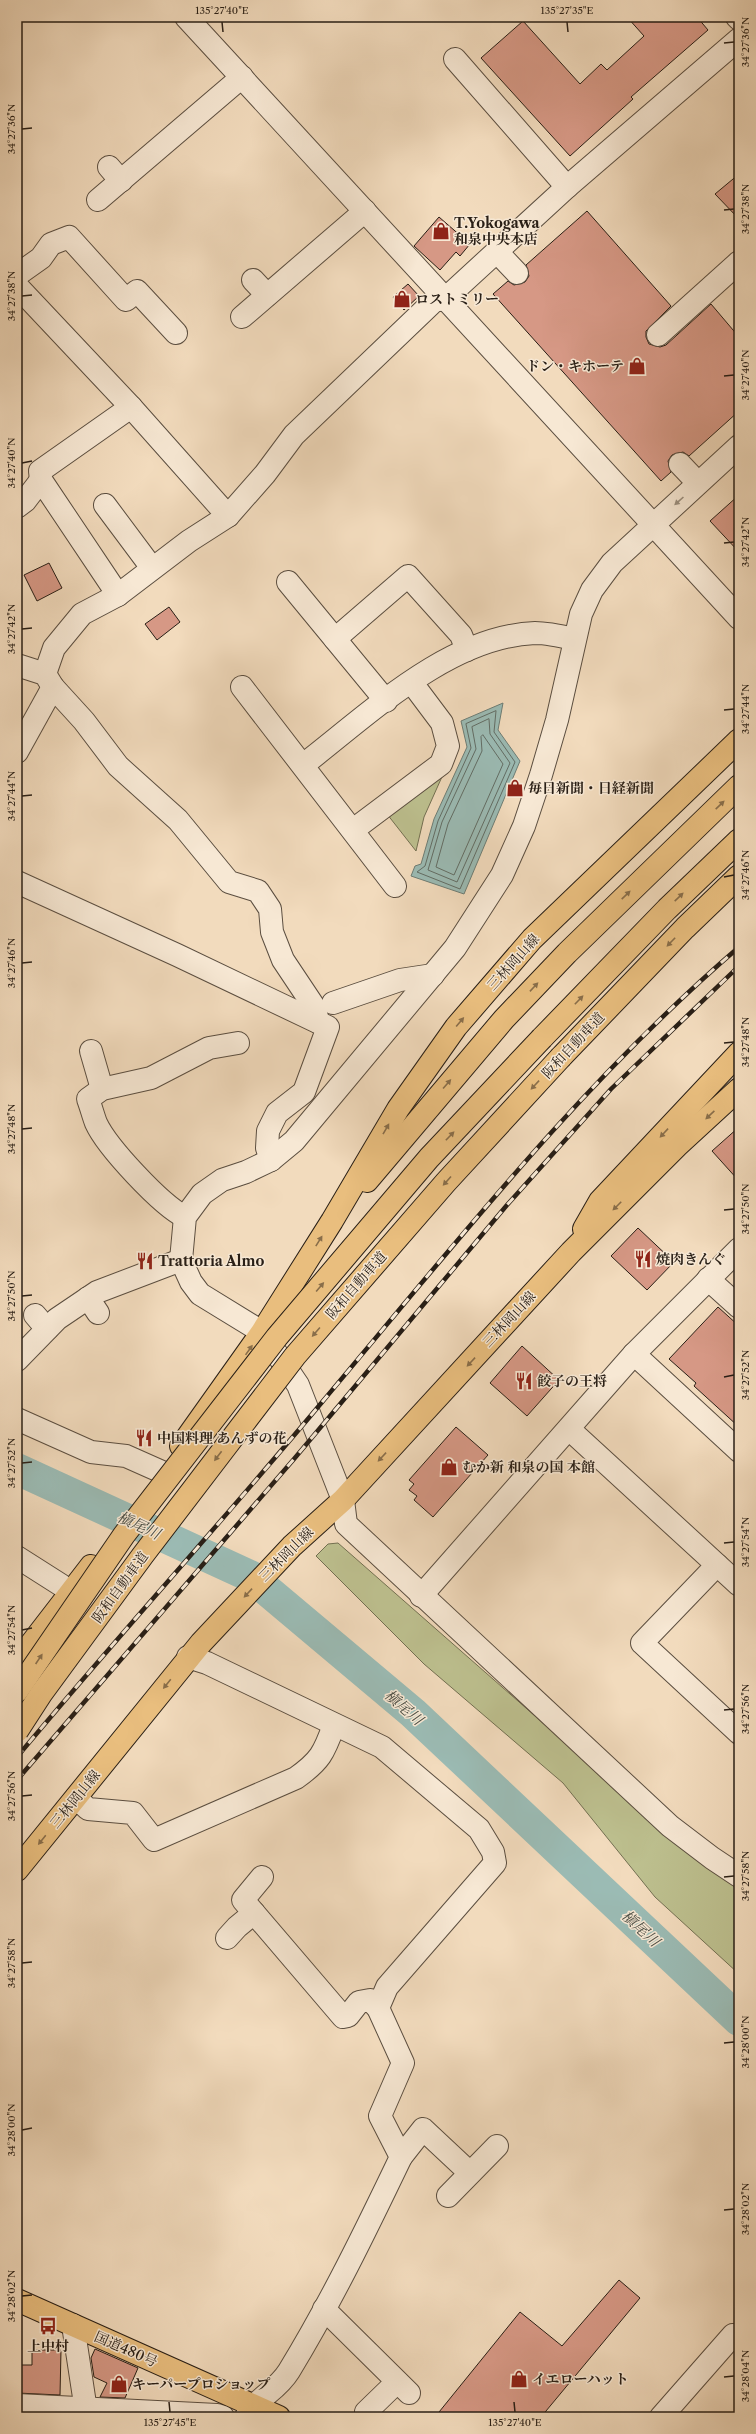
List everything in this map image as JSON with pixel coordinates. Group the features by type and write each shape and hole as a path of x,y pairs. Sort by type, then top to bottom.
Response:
{"main road":[{"name":"三林岡山線","path":"17,1662 70,1584 157,1478 262,1332 332,1221 398,1109 456,1027 532,939 739,740"},
{"name":"三林岡山線","path":"332,1221 504,1019 567,953 739,786"},
{"name":"阪和自動車道","path":"17,1691 124,1535 277,1337 429,1158 542,1038 667,909 739,840"},
{"name":"阪和自動車道","path":"17,1731 41,1694 139,1561 295,1356 446,1182 561,1057 685,928 739,876"},
{"name":"三林岡山線","path":"571,1252 600,1201 739,1054"},
{"name":"三林岡山線","path":"19,1864 76,1798 195,1650 284,1554 343,1500 571,1252 677,1146 739,1089"},
{"name":"国道480号","path":"17,2300 73,2325 249,2411 278,2417"}],"street":[{"path":"186,17 739,618"},
{"path":"17,752 49,681 54,648 82,614 118,595 189,541 228,516 265,474 294,435 434,301 445,299 568,187 739,38"},
{"path":"455,59 568,187"},
{"path":"98,200 115,174 177,122 242,77"},
{"path":"242,317 260,288 317,264 365,211"},
{"path":"17,275 41,258 50,244 69,238 88,246 126,300 143,286 173,321"},
{"path":"497,252 517,273"},
{"path":"658,335 739,262"},
{"path":"17,286 131,407 228,516"},
{"path":"118,595 41,480 40,471 131,407"},
{"path":"739,446 612,563 592,590 581,614 557,720 524,826 498,881 455,948 317,1116 294,1141 271,1160 246,1172 222,1180 202,1194 185,1217 181,1260 191,1282 200,1294 262,1332 298,1385 343,1500 346,1524 421,1596 670,1826 712,1858 739,1876"},
{"path":"680,464 698,483"},
{"path":"17,507 25,501 41,480"},
{"path":"105,505 152,568"},
{"path":"335,639 408,576 461,635 467,650"},
{"path":"288,582 386,701"},
{"path":"303,765 437,664 467,650 515,635 529,634 574,640"},
{"path":"17,665 49,681 84,721 118,766 178,820 229,882 258,891 270,909 272,932 283,960 315,1008 318,1022"},
{"path":"353,830 441,764 444,758 448,746 442,722 412,683"},
{"path":"242,687 395,886"},
{"path":"17,882 328,1027 304,1092 277,1113 268,1131 267,1148 271,1160"},
{"path":"333,1003 400,980 433,975"},
{"path":"185,1217 175,1212 151,1189 119,1154 96,1124 88,1099 102,1089 151,1078 210,1048 238,1042"},
{"path":"91,1051 102,1089"},
{"path":"421,1596 634,1354 708,1278 739,1249"},
{"path":"17,1360 41,1322 57,1319 93,1306 97,1292 181,1260"},
{"path":"708,1278 739,1307"},
{"path":"634,1354 739,1451"},
{"path":"17,1419 91,1452 126,1456 157,1478"},
{"path":"569,1429 739,1585"},
{"path":"17,1557 70,1584"},
{"path":"717,1565 642,1643 739,1733"},
{"path":"195,1650 207,1663 382,1747 480,1829 492,1852 495,1864 386,1987 378,2008"},
{"path":"76,1798 88,1809 133,1813 154,1840 296,1778 315,1764 324,1752 334,1725"},
{"path":"226,1938 249,1906 262,1877"},
{"path":"249,1906 302,1983 343,2017 348,2016 359,2002 370,2000 378,2008 403,2063 380,2116 400,2157"},
{"path":"249,2411 276,2389 280,2383 351,2260 400,2157 423,2130 470,2172"},
{"path":"448,2196 497,2146"},
{"path":"324,2309 403,2388 366,2412"},
{"path":"73,2325 86,2413"},
{"path":"661,2417 697,2389 732,2335"},
{"path":"17,2405 86,2413 217,2415 223,2417"}],"green space":[{"path":"445,770 424,817 416,851 387,814"},
{"path":"338,1543 666,1831 739,1888 739,1974 655,1897 563,1783 424,1664 316,1556 328,1544"}],"water":[{"path":"503,703 498,730 520,761 464,894 411,876 415,866 421,864 434,819 467,747 461,721"}],"building":[{"path":"627,17 697,17 708,30 631,97 633,99 570,156 481,58 523,21 580,84 601,64 607,70 644,36"},
{"path":"739,174 739,219 715,194"},
{"path":"587,211 671,306 646,331 646,337 649,344 660,347 666,345 711,304 739,337 739,411 689,456 683,452 672,455 668,461 671,472 661,481 493,294 508,281 514,285 525,282 529,276 526,265"},
{"name":"T.Yokogawa 和泉中央本店","path":"439,217 470,244 460,256 456,252 440,270 414,246"},
{"name":"ロストミリー","path":"408,284 419,296 404,310 393,297"},
{"path":"739,495 739,552 710,521"},
{"path":"49,563 62,588 37,601 24,575"},
{"path":"169,607 180,622 157,640 145,624"},
{"path":"739,1127 739,1181 712,1151"},
{"name":"焼肉きんぐ","path":"638,1228 674,1262 647,1290 611,1256"},
{"path":"718,1307 739,1326 739,1427 694,1386 696,1383 669,1359"},
{"name":"餃子の王将","path":"522,1346 559,1380 527,1416 490,1383"},
{"name":"むか新 和泉の国 本館","path":"456,1427 488,1455 433,1517 414,1500 417,1496 409,1490 414,1484 409,1480"},
{"name":"イエローハット","path":"619,2280 640,2298 541,2417 435,2417 520,2312 562,2346"},
{"path":"95,2349 138,2368 125,2398 100,2397 107,2383 94,2377 91,2358"},
{"path":"32,2350 61,2350 60,2395 17,2393 17,2365 32,2365"}],"waterway":[{"name":"槇尾川","path":"17,1469 250,1576 413,1713 739,2020"}],"railway":[{"path":"17,1757 285,1446 522,1165 627,1052 739,947"},
{"path":"17,1780 294,1459 507,1205 611,1089 739,966"}],"place":[{"name":"T.Yokogawa 和泉中央本店","path":"441,231"},
{"name":"ロストミリー","path":"402,299"},
{"name":"ドン・キホーテ","path":"637,366"},
{"name":"毎日新聞・日経新聞","path":"515,788"},
{"name":"焼肉きんぐ","path":"643,1259"},
{"name":"Trattoria Almo","path":"145,1261"},
{"name":"餃子の王将","path":"524,1381"},
{"name":"中国料理 あんずの花","path":"144,1438"},
{"name":"むか新 和泉の国 本館","path":"449,1467"},
{"name":"上中村","path":"48,2326"},
{"name":"イエローハット","path":"519,2379"},
{"name":"キーパープロショップ","path":"119,2384"}]}
